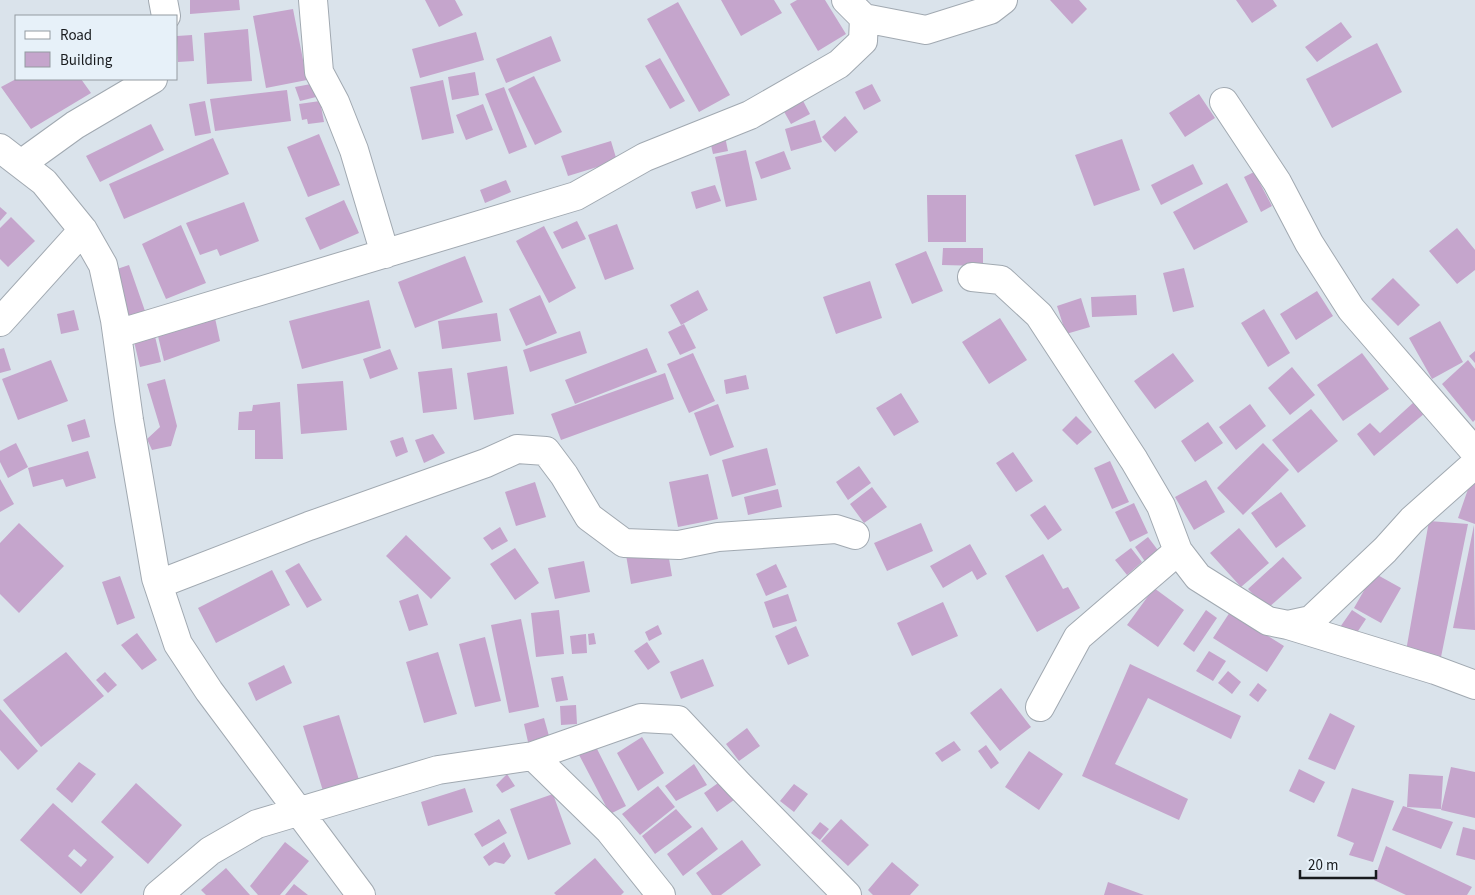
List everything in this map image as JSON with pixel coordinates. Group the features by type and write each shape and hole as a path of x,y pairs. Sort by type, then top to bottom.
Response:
{"street":[{"path":"163,0 166,15"},
{"path":"312,0 319,72 335,102 354,150 385,254"},
{"path":"855,9 926,30 990,10 1003,0"},
{"path":"117,334 576,196 645,157 750,115 839,64 863,41 855,9"},
{"path":"21,164 75,125 151,80"},
{"path":"1224,102 1277,182 1309,243 1351,309 1475,452"},
{"path":"0,148 44,182 84,230 103,264 117,334 142,501 156,578 178,644 210,691 300,810 361,895"},
{"path":"0,322 84,230"},
{"path":"972,277 1001,280 1039,314 1138,468 1160,506 1178,551 1198,577 1268,620 1435,670 1475,685"},
{"path":"159,584 310,526 486,463 517,449 546,450 564,475 589,518 624,543 678,545 718,537 836,529 855,535"},
{"path":"1288,625 1310,620 1385,550 1412,520 1475,464"},
{"path":"1040,707 1078,637 1178,551"},
{"path":"158,895 210,851 257,824 438,770 533,756 640,718 678,720 739,786 847,895"},
{"path":"533,756 609,830 661,895"}],"building":[{"path":"190,0 239,0 240,10 190,14"},
{"path":"425,0 455,0 463,15 439,27"},
{"path":"721,0 774,0 782,13 741,36"},
{"path":"797,0 825,0 846,34 818,51 790,4"},
{"path":"1050,0 1079,0 1087,9 1072,24"},
{"path":"1236,0 1273,0 1277,6 1252,23"},
{"path":"678,2 730,95 699,112 647,19"},
{"path":"293,9 307,80 266,88 253,16"},
{"path":"1341,22 1352,37 1317,62 1305,47"},
{"path":"248,29 252,81 207,84 204,33"},
{"path":"476,32 484,60 420,78 412,49"},
{"path":"192,35 194,61 178,62 178,36"},
{"path":"551,36 561,61 506,83 496,59"},
{"path":"1377,43 1402,92 1332,128 1306,79"},
{"path":"660,58 685,101 670,109 645,66"},
{"path":"475,72 479,95 452,100 448,77"},
{"path":"534,76 562,132 535,145 508,89"},
{"path":"15,80 82,80 91,93 31,129 1,87"},
{"path":"443,80 454,133 422,140 410,87"},
{"path":"872,84 881,101 864,110 855,92"},
{"path":"315,85 316,97 300,101 295,87"},
{"path":"504,87 527,147 509,154 485,94"},
{"path":"287,90 291,121 215,131 210,99"},
{"path":"1199,94 1215,118 1185,137 1169,113"},
{"path":"801,97 810,114 791,124 782,108"},
{"path":"205,101 211,133 195,136 189,104"},
{"path":"320,101 324,122 308,124 307,119 302,120 299,104"},
{"path":"483,104 493,130 466,140 456,115"},
{"path":"845,116 858,132 835,152 822,137"},
{"path":"815,120 822,142 791,151 785,129"},
{"path":"151,124 164,150 100,182 86,156"},
{"path":"724,132 728,151 713,154 709,136"},
{"path":"319,134 340,185 308,197 287,147"},
{"path":"213,138 229,174 124,219 109,184"},
{"path":"1122,139 1140,190 1094,206 1075,155"},
{"path":"611,141 617,161 568,176 561,156"},
{"path":"746,150 757,200 726,207 715,157"},
{"path":"784,151 791,169 761,179 755,162"},
{"path":"1193,164 1203,184 1161,205 1151,185"},
{"path":"1254,172 1272,206 1261,212 1244,177"},
{"path":"506,180 511,192 485,203 480,190"},
{"path":"1227,183 1248,222 1194,250 1173,212"},
{"path":"715,185 721,201 696,209 691,192"},
{"path":"927,195 966,195 966,242 928,242"},
{"path":"344,200 359,233 320,250 305,218"},
{"path":"244,202 259,241 220,256 217,249 200,255 186,223"},
{"path":"0,207 7,213 0,221"},
{"path":"11,217 35,241 8,267 0,259 0,228"},
{"path":"577,221 586,239 562,249 553,232"},
{"path":"617,224 634,269 605,280 588,235"},
{"path":"181,225 206,283 166,299 142,244"},
{"path":"544,226 576,288 549,303 516,241"},
{"path":"1457,228 1475,250 1475,270 1457,284 1429,251"},
{"path":"943,248 983,248 983,266 942,265"},
{"path":"926,251 943,291 912,304 895,264"},
{"path":"465,256 483,302 415,328 398,282"},
{"path":"129,265 145,311 125,318 108,272"},
{"path":"1184,268 1194,307 1173,312 1163,273"},
{"path":"1393,278 1420,305 1398,326 1371,299"},
{"path":"870,281 882,318 836,334 823,297"},
{"path":"698,290 708,310 681,325 670,305"},
{"path":"1317,291 1333,316 1296,340 1280,314"},
{"path":"540,295 557,333 526,346 509,309"},
{"path":"1136,295 1137,315 1092,317 1091,297"},
{"path":"1081,298 1090,327 1066,334 1057,306"},
{"path":"369,300 381,348 302,369 289,321"},
{"path":"213,309 220,341 164,361 156,328"},
{"path":"1264,309 1290,353 1268,367 1241,323"},
{"path":"74,310 79,330 61,334 57,314"},
{"path":"497,313 501,341 442,349 438,321"},
{"path":"1000,318 1027,360 989,384 962,342"},
{"path":"1440,321 1463,362 1432,379 1409,338"},
{"path":"684,324 696,348 680,355 668,332"},
{"path":"580,331 587,353 530,372 523,350"},
{"path":"154,332 161,362 140,367 133,337"},
{"path":"4,348 11,370 0,373 0,349"},
{"path":"647,348 657,372 575,404 565,380"},
{"path":"390,349 398,369 370,379 363,359"},
{"path":"1475,351 1475,363 1469,356"},
{"path":"693,353 715,401 689,413 667,364"},
{"path":"1173,353 1194,381 1155,409 1134,381"},
{"path":"1362,353 1389,389 1343,421 1317,385"},
{"path":"51,360 68,401 18,420 2,379"},
{"path":"1468,360 1475,369 1475,420 1473,422 1442,384"},
{"path":"507,366 514,414 474,420 467,373"},
{"path":"1292,367 1315,395 1290,415 1268,388"},
{"path":"452,368 457,409 423,413 418,372"},
{"path":"665,373 674,399 561,440 551,414"},
{"path":"746,375 749,389 726,394 724,380"},
{"path":"165,379 177,426 171,446 152,450 147,439 160,427 147,384"},
{"path":"343,381 347,430 301,434 297,384"},
{"path":"901,393 919,422 894,436 876,408"},
{"path":"280,402 283,459 255,459 255,430 238,430 239,412 252,411 253,405"},
{"path":"1414,402 1425,413 1374,456 1357,434 1370,423 1380,433"},
{"path":"718,404 734,447 710,456 694,413"},
{"path":"1250,404 1266,426 1236,450 1219,427"},
{"path":"1311,409 1338,441 1298,473 1272,440"},
{"path":"1076,416 1092,432 1077,445 1062,430"},
{"path":"85,419 90,437 72,442 67,425"},
{"path":"1208,422 1223,443 1195,462 1181,441"},
{"path":"433,434 445,453 424,463 415,440"},
{"path":"403,437 408,452 396,457 390,441"},
{"path":"16,443 28,467 8,478 0,462 0,451"},
{"path":"1263,443 1289,470 1243,515 1217,488"},
{"path":"767,448 776,485 732,497 722,460"},
{"path":"88,451 96,478 66,487 63,479 33,487 28,468"},
{"path":"1013,452 1033,481 1016,492 996,463"},
{"path":"1110,461 1129,502 1112,509 1094,468"},
{"path":"859,466 871,483 848,500 836,482"},
{"path":"1475,469 1475,524 1458,518"},
{"path":"708,474 718,519 678,527 669,482"},
{"path":"0,479 14,504 0,512"},
{"path":"1206,480 1225,512 1194,530 1175,497"},
{"path":"535,482 546,517 516,526 505,492"},
{"path":"872,487 887,507 864,523 850,504"},
{"path":"778,489 782,507 748,515 744,497"},
{"path":"1281,492 1306,526 1276,548 1251,513"},
{"path":"1134,503 1148,533 1130,542 1115,512"},
{"path":"1045,505 1062,530 1048,540 1030,515"},
{"path":"1429,521 1468,524 1441,657 1406,651"},
{"path":"19,523 64,566 19,613 0,594 0,543"},
{"path":"921,523 933,551 887,571 874,543"},
{"path":"1474,525 1475,630 1453,628"},
{"path":"500,527 508,541 492,550 483,538"},
{"path":"1239,528 1269,563 1241,587 1210,553"},
{"path":"406,535 451,578 431,599 386,556"},
{"path":"1148,537 1160,553 1146,563 1135,547"},
{"path":"970,544 987,574 977,580 972,571 943,588 930,566"},
{"path":"667,547 672,576 631,584 626,555"},
{"path":"515,548 539,583 515,600 490,564"},
{"path":"1131,548 1142,562 1127,575 1115,560"},
{"path":"1043,554 1063,589 1068,587 1080,608 1037,632 1005,576"},
{"path":"1283,557 1302,578 1267,609 1248,589"},
{"path":"584,561 590,592 555,599 548,568"},
{"path":"299,563 322,600 307,608 285,571"},
{"path":"776,564 787,587 766,596 756,574"},
{"path":"272,570 290,605 216,643 198,608"},
{"path":"1374,573 1401,588 1381,623 1354,608"},
{"path":"120,576 135,618 117,625 102,582"},
{"path":"1154,588 1184,610 1158,647 1127,625"},
{"path":"418,594 428,625 409,631 399,601"},
{"path":"788,594 797,621 773,628 764,602"},
{"path":"943,602 958,636 912,656 897,623"},
{"path":"559,610 564,654 536,657 531,613"},
{"path":"1206,610 1217,618 1194,652 1183,644"},
{"path":"1352,610 1366,619 1354,637 1338,630"},
{"path":"1230,612 1284,646 1267,672 1213,638"},
{"path":"521,619 539,707 509,713 491,625"},
{"path":"658,625 662,634 649,641 645,632"},
{"path":"796,626 809,656 788,665 775,636"},
{"path":"137,633 157,660 142,670 121,645"},
{"path":"594,633 596,644 589,645 588,634"},
{"path":"586,634 587,653 572,654 570,636"},
{"path":"485,637 501,701 475,707 459,644"},
{"path":"647,642 660,662 648,670 634,651"},
{"path":"1209,651 1226,661 1213,681 1196,671"},
{"path":"66,652 104,696 41,747 3,700"},
{"path":"438,652 457,714 424,723 406,662"},
{"path":"703,659 714,686 681,699 670,672"},
{"path":"1130,664 1241,716 1231,739 1148,698 1115,764 1188,799 1179,820 1082,776"},
{"path":"284,665 292,683 256,701 248,683"},
{"path":"1228,671 1241,682 1232,694 1218,683"},
{"path":"105,672 117,685 108,693 96,680"},
{"path":"563,676 568,700 556,702 551,678"},
{"path":"1258,683 1267,690 1258,702 1249,695"},
{"path":"1001,688 1031,727 1000,751 970,713"},
{"path":"576,705 577,724 561,725 560,706"},
{"path":"0,709 38,751 18,770 0,750"},
{"path":"1330,713 1355,726 1335,770 1308,759"},
{"path":"339,715 359,780 323,791 303,726"},
{"path":"544,718 549,736 528,742 524,724"},
{"path":"747,728 760,746 739,761 726,744"},
{"path":"642,737 664,773 638,791 617,753"},
{"path":"954,741 961,750 942,762 935,753"},
{"path":"594,743 626,806 610,814 577,751"},
{"path":"986,745 999,763 991,769 978,751"},
{"path":"1029,751 1063,774 1039,810 1005,787"},
{"path":"79,762 96,774 72,803 56,789"},
{"path":"694,764 707,785 676,801 665,786"},
{"path":"1451,767 1475,772 1475,818 1441,810"},
{"path":"1299,769 1325,782 1314,803 1289,791"},
{"path":"507,774 515,786 502,793 496,785"},
{"path":"1409,774 1443,776 1441,809 1407,807"},
{"path":"721,781 734,800 717,812 704,793"},
{"path":"136,783 182,825 148,864 101,822"},
{"path":"794,784 808,794 794,812 780,801"},
{"path":"658,786 675,807 640,835 622,814"},
{"path":"465,788 473,812 428,826 421,802"},
{"path":"1352,788 1394,801 1373,862 1349,855 1354,843 1337,836"},
{"path":"553,794 571,844 528,860 510,809"},
{"path":"53,803 114,857 81,894 20,840","holes":["74,849 87,860 81,867 68,856"]},
{"path":"1403,806 1453,822 1441,849 1392,830"},
{"path":"676,809 692,827 655,854 642,836"},
{"path":"499,819 507,833 482,847 474,834"},
{"path":"841,819 869,845 848,866 821,841"},
{"path":"820,822 829,829 820,840 811,833"},
{"path":"702,827 718,849 683,876 667,854"},
{"path":"1463,827 1475,830 1475,860 1456,855"},
{"path":"742,840 761,865 721,895 712,895 696,873"},
{"path":"285,842 309,861 280,895 258,895 250,886"},
{"path":"504,842 511,856 504,864 495,862 489,866 483,857"},
{"path":"1386,846 1472,887 1467,895 1406,895 1374,880"},
{"path":"595,858 624,892 621,895 556,895 554,893"},
{"path":"892,862 919,885 910,895 873,895 868,890"},
{"path":"226,868 250,895 206,895 201,890"},
{"path":"1108,882 1144,895 1104,895"},
{"path":"294,884 308,895 285,895"}]}
